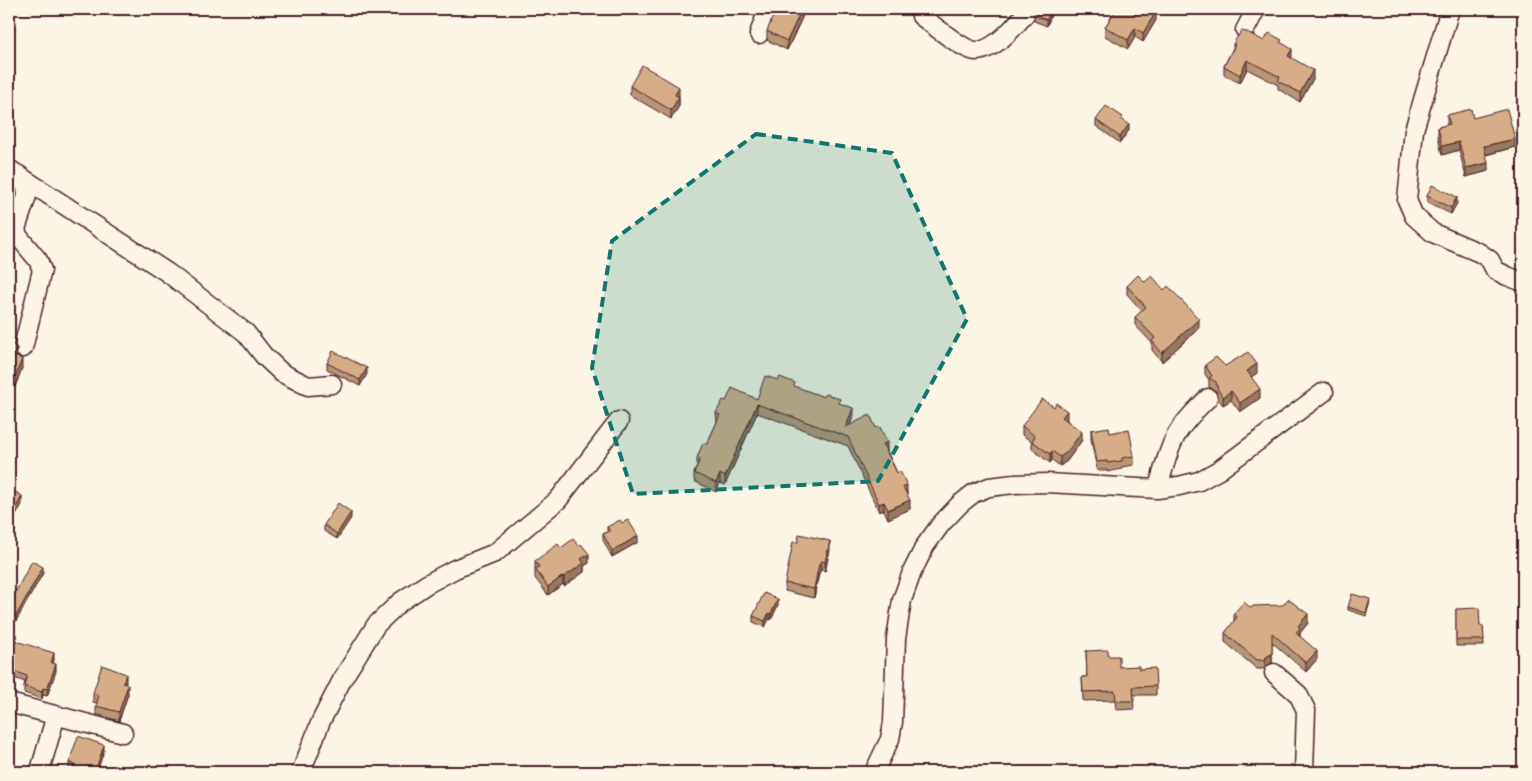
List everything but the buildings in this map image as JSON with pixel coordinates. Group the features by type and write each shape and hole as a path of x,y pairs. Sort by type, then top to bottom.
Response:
{"street":[{"path":"759,34 768,9"},
{"path":"921,16 959,44 976,51 986,49 999,41 1029,9"},
{"path":"1245,30 1256,9"},
{"path":"1450,9 1414,130 1407,200 1414,216 1433,233 1480,253 1490,260 1495,270 1523,282"},
{"path":"14,172 26,187 27,196 16,229 18,236 38,260 42,270 23,348"},
{"path":"14,172 175,278 246,333 264,356 282,373 308,386 332,384"},
{"path":"874,772 890,739 893,722 896,639 902,600 912,572 925,546 941,524 960,504 974,493 989,487 1014,484 1047,483 1157,489 1179,486 1199,480 1219,470 1324,392"},
{"path":"1157,489 1164,472 1169,451 1177,434 1190,416 1208,398"},
{"path":"301,772 321,721 343,678 376,624 400,602 427,584 455,569 495,553 558,500 619,421"},
{"path":"1274,673 1298,694 1306,710 1304,772"},
{"path":"9,703 123,733"},
{"path":"41,772 56,715"}],"highlighted area":[{"path":"756,134 892,153 967,319 878,481 633,494 592,368 612,241"}]}
